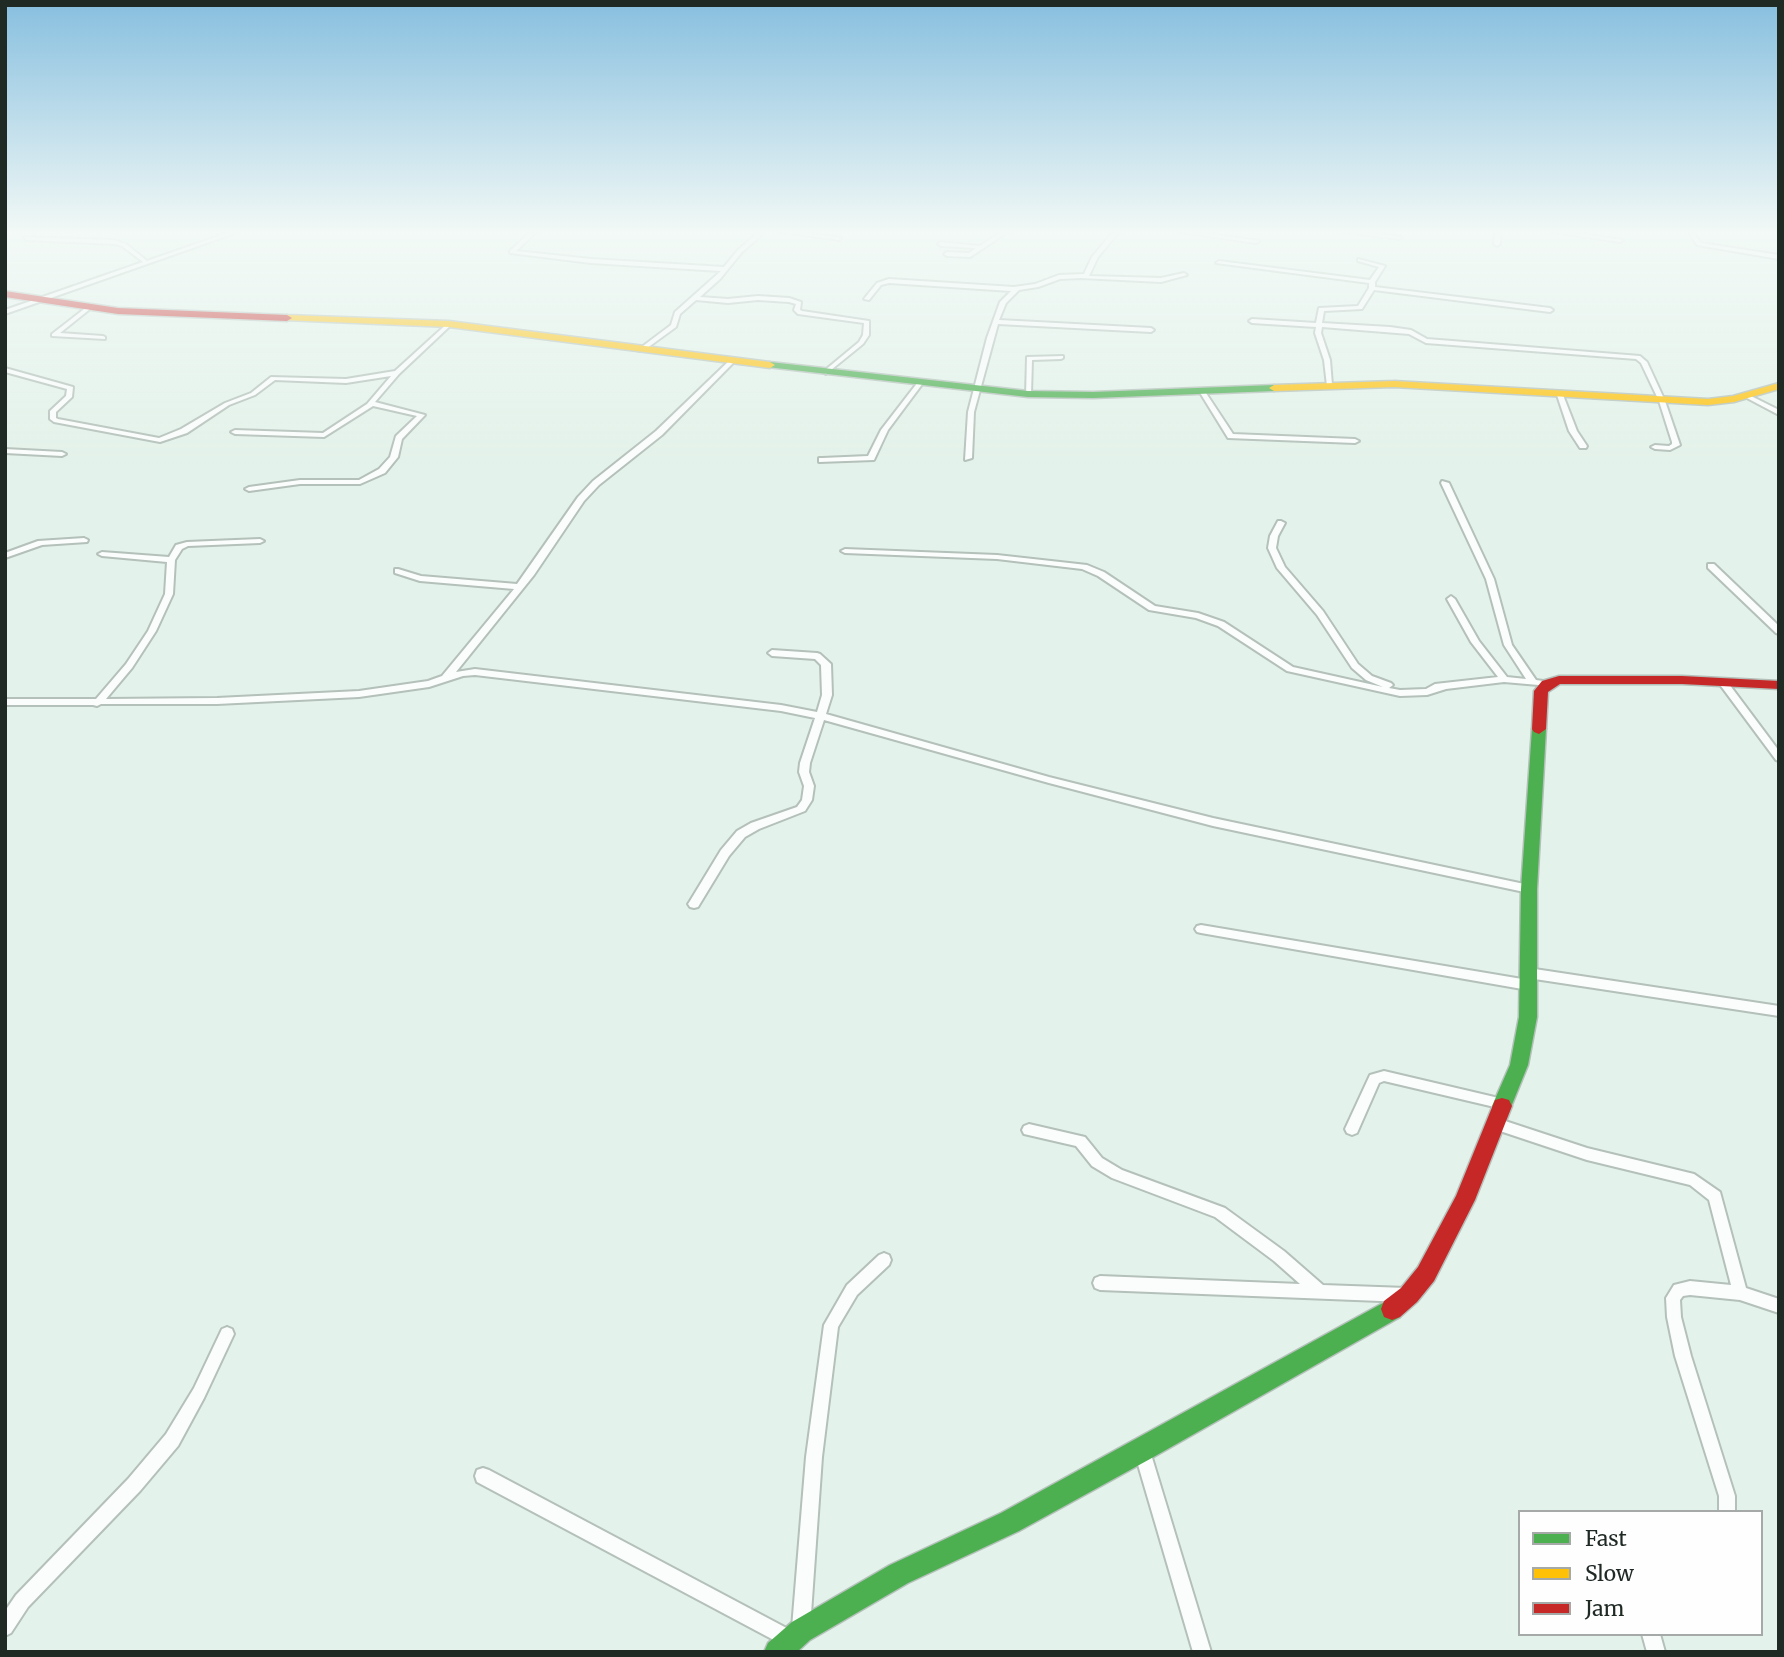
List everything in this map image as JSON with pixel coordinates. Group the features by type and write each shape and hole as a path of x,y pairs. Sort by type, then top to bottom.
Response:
{"street":[{"path":"86,309 54,335 103,338"},
{"path":"106,309 449,324 641,350 1028,394 1416,384 1560,395 1708,402 1747,396 1779,386"},
{"path":"641,350 674,327 675,315 682,309"},
{"path":"797,309 800,313 867,322 866,334 861,343 826,372"},
{"path":"968,458 969,426 1000,309"},
{"path":"1321,309 1318,333 1327,360 1329,385"},
{"path":"1545,309 1550,310"},
{"path":"1252,321 1400,330 1411,332 1423,341 1634,356 1642,360 1662,401 1676,445 1655,447"},
{"path":"995,322 1151,330"},
{"path":"235,432 324,435 370,405 397,373 449,324"},
{"path":"1028,394 1029,358 1060,357"},
{"path":"446,678 520,587 581,499 596,483 659,433 732,361"},
{"path":"5,370 71,387 69,397 53,411 53,419 58,422 160,440 178,434 227,404 253,394 273,378 346,381 397,373"},
{"path":"822,460 859,461 875,455 886,430 920,383"},
{"path":"1202,391 1231,436 1355,441"},
{"path":"1560,395 1573,431 1583,446"},
{"path":"1747,396 1779,413"},
{"path":"249,489 300,482 360,482 376,475 391,462 399,438 422,415 370,405"},
{"path":"5,451 62,454"},
{"path":"777,1652 796,1635 899,1574 1010,1522 1356,1331 1409,1295 1426,1274 1458,1212 1496,1124 1519,1065 1525,1039 1529,889 1541,691 1540,682 1508,645 1490,579 1445,483"},
{"path":"1281,523 1273,536 1272,548 1281,568 1320,613 1362,674 1388,685 1442,687 1504,680 1779,685"},
{"path":"5,556 41,543 84,540"},
{"path":"97,703 138,655 166,604 170,561 179,547 187,544 260,541"},
{"path":"845,551 997,556 1084,566 1101,574 1152,608 1198,616 1221,624 1290,669 1400,693 1427,692 1442,687"},
{"path":"102,554 170,561"},
{"path":"1712,566 1779,631"},
{"path":"398,571 420,578 520,587"},
{"path":"1451,599 1475,642 1504,680"},
{"path":"694,904 725,853 741,834 801,809 807,800 809,786 804,772 805,763 821,716 828,682 823,659 772,653"},
{"path":"6,702 217,701 359,694 401,690 475,672 781,708 821,716 1049,780 1213,822 1529,889"},
{"path":"1723,682 1779,758"},
{"path":"1201,929 1528,979 1779,1012"},
{"path":"1352,1129 1374,1079 1384,1076 1503,1104"},
{"path":"1496,1124 1587,1154 1703,1184 1715,1196 1740,1293"},
{"path":"1029,1130 1080,1141 1097,1162 1116,1174 1220,1212 1279,1256 1319,1291"},
{"path":"796,1635 831,1325 852,1290 884,1260"},
{"path":"1100,1283 1409,1295"},
{"path":"1727,1510 1727,1496 1683,1356 1674,1317 1673,1297 1679,1290 1690,1288 1740,1293 1779,1306"},
{"path":"5,1627 22,1601 134,1485 172,1440 199,1393 227,1334"},
{"path":"1142,1451 1202,1652"},
{"path":"484,1476 796,1635"}],"traffic: fast":[{"path":"770,365 1028,394 1093,395 1274,388"},
{"path":"1502,1106 1519,1065 1528,1017 1529,889 1539,729"},
{"path":"777,1652 801,1631 899,1574 1010,1522 1142,1451 1392,1309"}],"traffic: slow":[{"path":"287,318 449,324 770,365"},
{"path":"1274,388 1394,384 1708,402 1734,399 1779,386"}],"traffic: jam":[{"path":"107,309 287,318"},
{"path":"1539,729 1541,691 1547,684 1559,680 1682,680 1779,685"},
{"path":"1392,1309 1409,1295 1426,1274 1465,1200 1502,1106"}]}
